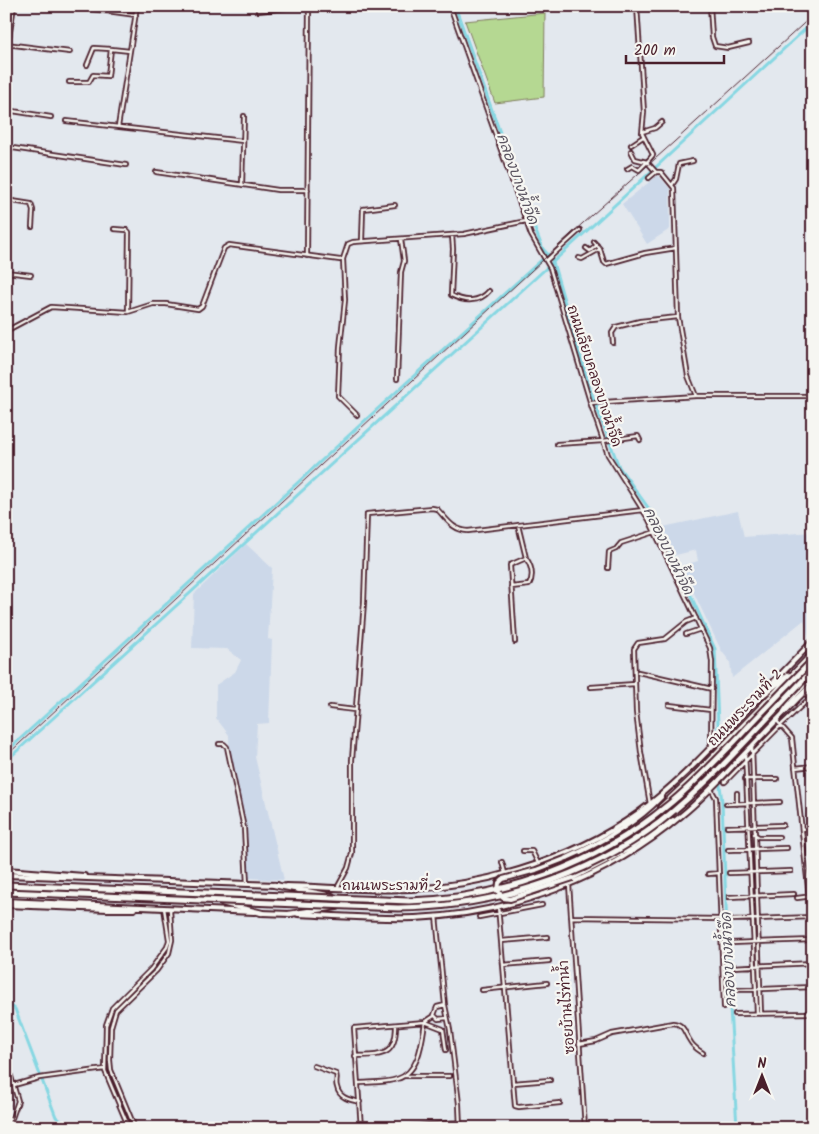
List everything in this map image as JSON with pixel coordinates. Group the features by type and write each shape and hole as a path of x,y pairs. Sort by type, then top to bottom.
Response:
{"highway":[{"path":"754,702 813,653"},
{"name":"ถนนพระรามที่ 2","path":"6,884 394,900 444,897 493,889 544,874 590,855 638,826 674,796 813,653"},
{"path":"6,884 396,901 451,898 509,887 547,875 586,859 656,816 695,782 813,660"},
{"path":"6,893 398,908 454,905 508,894 547,882 582,868 620,848 658,822 700,786 813,669"},
{"name":"ถนนพระรามที่ 2","path":"6,893 408,909 458,905 501,897 552,882 602,859 641,835 696,789 813,669"},
{"path":"784,712 795,695 813,675"},
{"path":"274,885 338,897"},
{"path":"220,902 262,912"},
{"path":"289,914 338,907"}],"main road":[{"name":"ถนนพระรามที่ 2","path":"6,875 337,888 413,889 455,884 505,874 572,851 617,827 650,804 675,783 813,641"},
{"path":"6,900 388,918 436,916 498,906 542,894 569,884 606,867 637,849 693,806 813,684"},
{"path":"675,783 656,803 630,823 601,841 567,858 503,880 499,883 498,891 504,898 510,899 573,878 628,850 693,806"},
{"path":"6,870 77,874 100,878"},
{"path":"6,905 108,909 149,907"}],"street":[{"path":"14,6 7,44 70,52"},
{"path":"70,6 136,15"},
{"path":"118,127 137,6"},
{"path":"258,6 258,11 305,6"},
{"path":"307,253 309,6"},
{"name":"ถนนเลียบคลองบางน้ำจืด","path":"450,6 532,239 550,268 591,402 614,466 655,532 711,651 712,745"},
{"path":"627,169 632,166 639,170 653,155 642,132 644,112 637,6"},
{"path":"710,6 714,46 728,48 749,43"},
{"path":"812,32 813,36"},
{"path":"86,65 94,48 130,50"},
{"path":"69,82 89,82 93,75 108,76 112,49"},
{"path":"6,110 51,117"},
{"path":"242,185 244,116"},
{"path":"66,121 243,141"},
{"path":"642,132 655,128 662,122"},
{"path":"631,145 643,137"},
{"path":"6,147 126,165"},
{"path":"632,151 636,159 647,162 655,171 662,172 672,185 675,193 678,317 688,376 696,396"},
{"path":"672,185 676,179 679,164 693,161"},
{"path":"650,178 655,171"},
{"path":"156,172 278,190 308,190"},
{"path":"6,200 31,204 33,210 32,227"},
{"path":"362,239 363,209 395,205"},
{"path":"357,415 338,396 340,347 345,300 343,259 348,244 362,239 401,239 473,233 526,222"},
{"path":"114,229 127,230 129,232 128,310"},
{"path":"547,260 580,230"},
{"path":"452,235 451,294 458,298 478,300 490,290"},
{"path":"397,378 401,272 404,261 401,239"},
{"path":"594,242 598,245 606,264 645,253 676,248"},
{"path":"586,248 590,251 598,245"},
{"path":"6,331 51,306 128,310 159,304 198,309 202,306 226,246 307,253 336,260 343,259"},
{"path":"579,258 582,259 600,249"},
{"path":"6,272 31,274"},
{"path":"613,343 612,333 616,327 640,321 678,317"},
{"path":"591,402 696,396 813,396"},
{"path":"557,444 604,441 638,436 640,440"},
{"path":"337,888 348,868 352,853 352,760 364,607 366,514 432,508 437,509 450,524 462,531 643,510"},
{"path":"511,587 524,587 531,583 532,571 526,558 518,525"},
{"path":"608,568 608,552 621,543 655,532"},
{"path":"515,642 510,565 526,558"},
{"path":"650,804 641,752 634,652 636,644 665,639 686,622 696,618"},
{"path":"686,634 701,628"},
{"path":"638,672 712,689"},
{"path":"591,686 635,684"},
{"path":"804,692 813,702"},
{"path":"726,782 813,695"},
{"path":"669,705 711,710"},
{"path":"330,707 355,710"},
{"path":"776,720 792,738 811,897 797,898"},
{"path":"219,744 224,744 227,747 244,828 247,884"},
{"path":"752,746 760,989 759,1013"},
{"path":"745,753 752,919 759,1013"},
{"path":"795,768 813,766"},
{"path":"745,770 752,770"},
{"path":"746,779 777,778"},
{"path":"711,789 716,798 724,1007"},
{"path":"736,793 737,804"},
{"path":"726,804 780,802"},
{"path":"726,827 783,825"},
{"path":"802,829 813,828"},
{"path":"754,834 759,837 779,837"},
{"path":"728,850 787,848"},
{"path":"523,850 532,851 538,863"},
{"path":"502,862 505,874"},
{"path":"729,873 791,871"},
{"path":"708,874 720,873"},
{"name":"ซอยบ้านไร่ท่าน้ำ","path":"569,884 585,1128"},
{"path":"729,897 794,894"},
{"path":"479,917 542,905"},
{"path":"498,906 514,1083 514,1103 517,1106 560,1103"},
{"path":"164,908 169,928"},
{"path":"135,1128 111,1070 110,1042 113,1018 121,1004 162,964 169,954 170,909"},
{"path":"436,916 445,1005 452,1042 460,1128"},
{"path":"571,917 721,919"},
{"path":"730,920 813,917"},
{"path":"501,941 548,937"},
{"path":"731,944 813,940"},
{"path":"129,1128 105,1069 105,1038 109,1013 117,1002 151,969 170,942"},
{"path":"503,965 549,961"},
{"path":"732,967 813,964"},
{"path":"482,990 547,984"},
{"path":"734,990 813,987"},
{"path":"404,1076 421,1049 426,1022 434,1016 434,1011 437,1008 445,1005"},
{"path":"735,1014 813,1013"},
{"path":"434,1016 440,1020 447,1018"},
{"path":"361,1128 354,1028 426,1022 443,1029 446,1050"},
{"path":"580,1044 596,1041 608,1034 673,1023 679,1024 684,1028 693,1046 703,1053"},
{"path":"355,1056 380,1055 386,1052 393,1045 396,1038 396,1025"},
{"path":"6,1059 18,1101 12,1118 6,1121"},
{"path":"314,1066 336,1074 338,1078 336,1086 341,1095 349,1100 360,1102"},
{"path":"14,1085 39,1078 105,1069"},
{"path":"358,1083 392,1080 404,1076 450,1076"},
{"path":"514,1083 550,1080"},
{"path":"398,1128 460,1122"}],"shaded area":[{"path":"658,175 670,189 670,229 647,244 622,204"},
{"path":"738,511 744,537 813,532 813,634 809,638 804,620 732,678 730,662 721,650 681,566 698,561 696,550 676,555 663,527"},
{"path":"246,544 272,568 268,639 272,640 269,723 257,724 255,757 284,880 249,878 247,835 235,774 230,769 229,735 216,718 216,685 235,672 241,660 227,649 192,648 194,594"}],"green space":[{"path":"545,13 544,97 495,103 465,21"}],"waterway":[{"name":"คลองบางน้ำจืด","path":"455,6 530,217 543,249 552,259 590,389 619,467 652,513 715,649 718,725 717,751"},
{"path":"6,761 813,22"},
{"path":"6,752 548,254"},
{"name":"คลองบางน้ำจืด","path":"717,760 722,802 737,1128"},
{"path":"6,1002 15,1009 56,1117 70,1128"}],"railway":[{"path":"6,756 583,223 813,15"}]}
